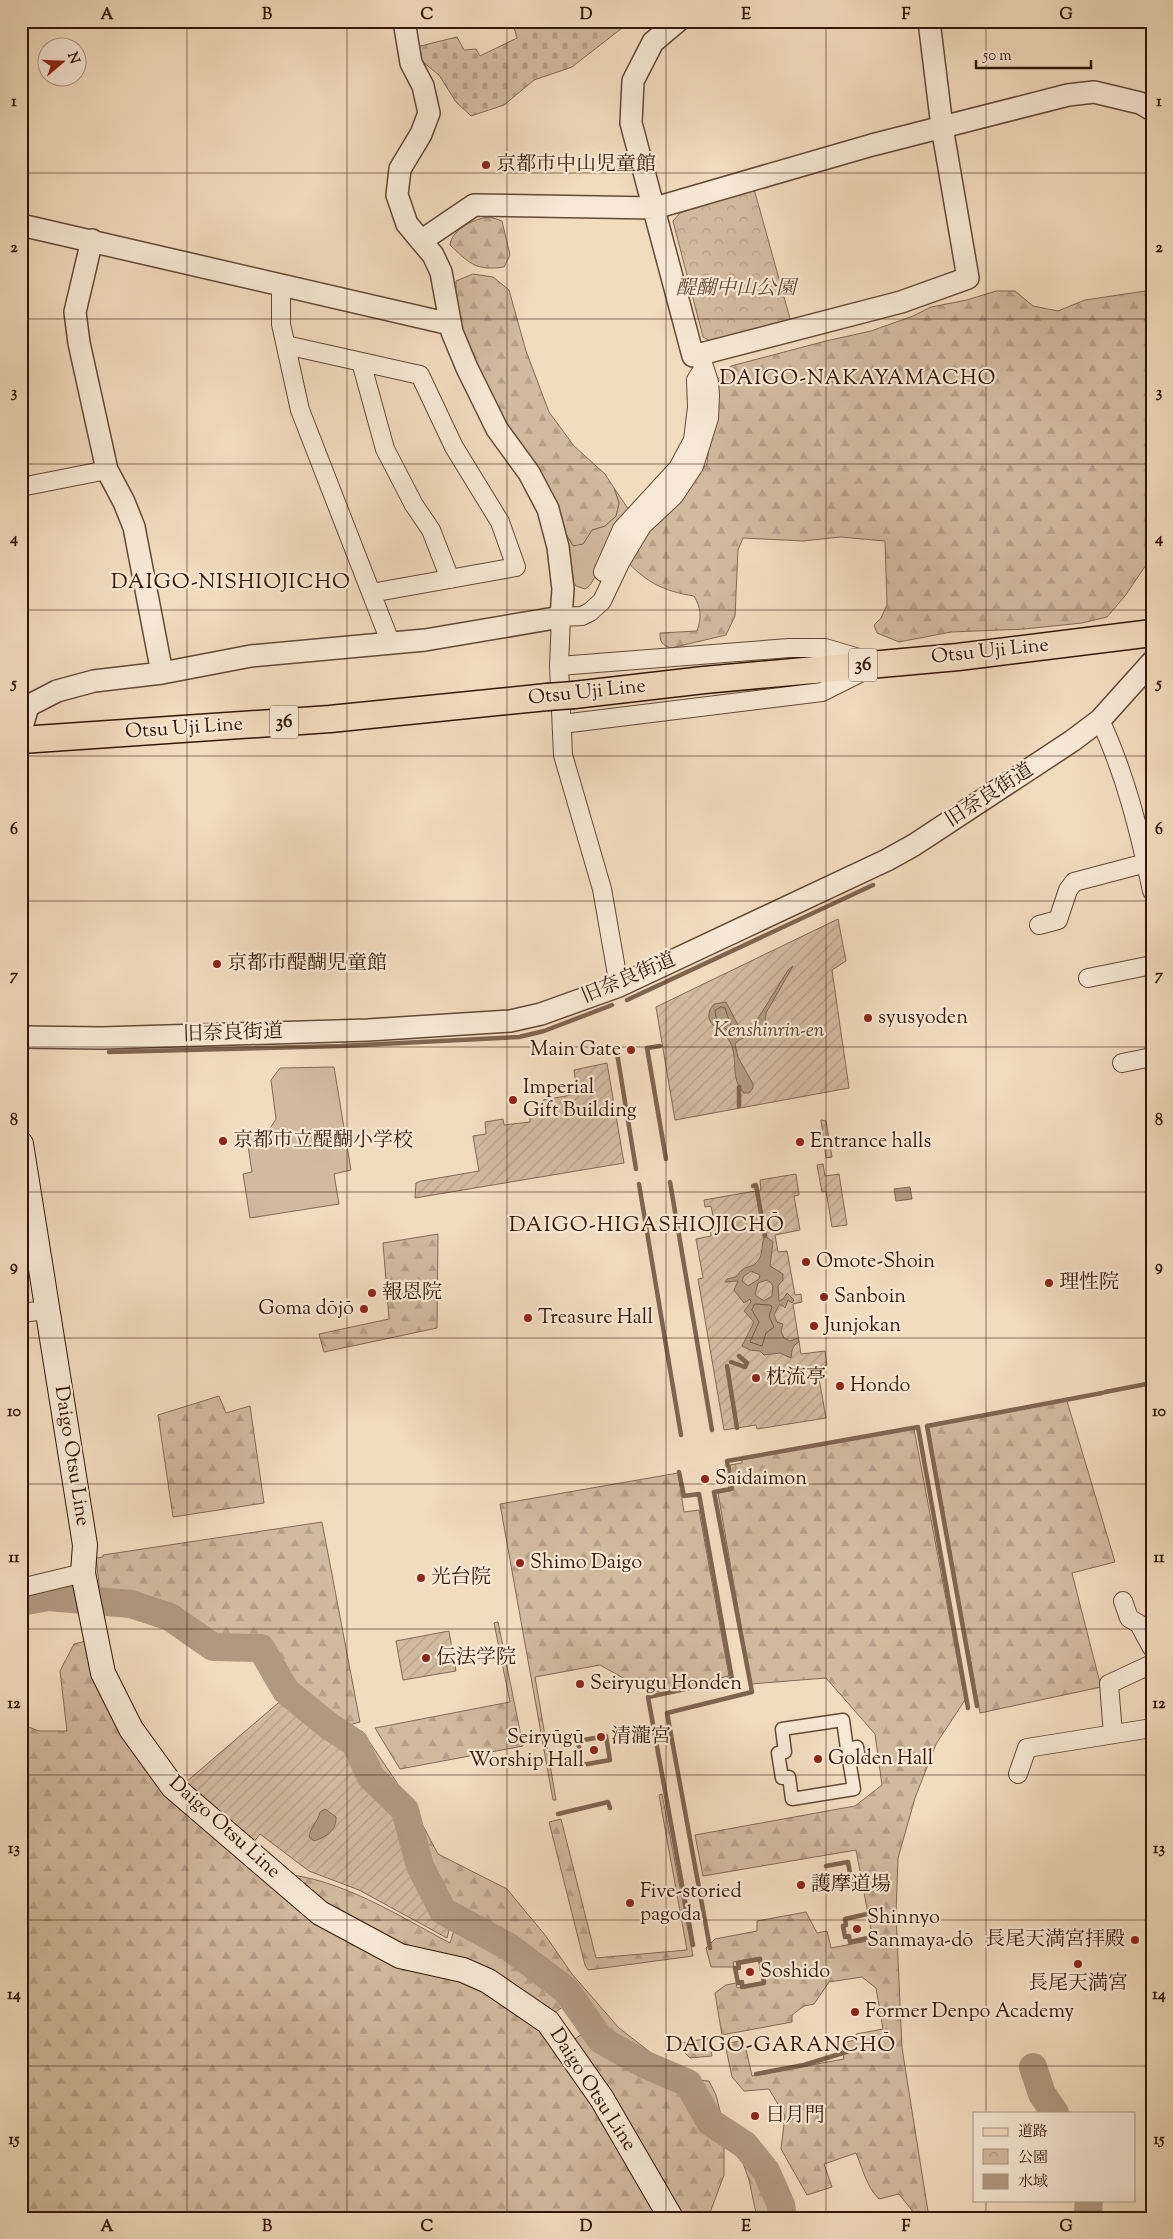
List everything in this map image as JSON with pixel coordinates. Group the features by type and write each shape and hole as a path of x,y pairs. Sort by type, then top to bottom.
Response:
{"main road":[{"name":"Otsu Uji Line","path":"21,740 330,719 704,680 958,657 1152,633"},
{"name":"Daigo Otsu Line","path":"21,1144 85,1545 86,1590 103,1672 131,1729 173,1787 320,1913 400,1956 463,1970 488,1981 548,2022 602,2099 671,2218"}],"street":[{"path":"404,21 410,63 423,86 429,113 421,134 400,169 397,195 407,224 433,255 442,272 450,324 463,359 497,429 529,473 548,509 558,547 563,589 559,666 563,755 602,890 620,986"},
{"path":"678,21 653,42 633,81 631,123 693,356 702,361 901,302 968,278 942,127 929,21"},
{"path":"421,241 474,205 655,208 872,145 1063,96 1094,92 1140,103 1152,110"},
{"path":"21,225 450,324"},
{"path":"92,240 75,312 79,342 107,470 124,502 134,527 162,673"},
{"path":"281,285 281,324 300,410 390,644"},
{"path":"286,345 420,375 454,447 500,522 516,567 371,593"},
{"path":"21,732 28,706 58,691 94,681 162,673 251,656 390,644 561,617 582,616 590,612 590,599 622,529 678,468 693,440 697,407 696,380 702,361"},
{"path":"361,362 386,449 414,504 431,530 450,579"},
{"path":"21,487 107,470"},
{"path":"559,666 798,648 824,648 878,664"},
{"name":"旧奈良街道","path":"21,1038 102,1038 368,1030 510,1022 541,1014 620,986 887,860 983,801 1072,741 1100,720 1152,662"},
{"path":"562,724 822,692 878,664"},
{"path":"1100,720 1109,739 1130,803 1152,891"},
{"path":"1039,926 1058,920 1068,890 1074,882 1146,863"},
{"path":"1088,978 1152,965"},
{"path":"1122,1063 1152,1057"},
{"path":"21,1313 46,1310"},
{"path":"21,1588 86,1590"},
{"path":"1123,1602 1129,1618 1139,1624 1152,1648"},
{"path":"1113,1734 1110,1684 1152,1664"},
{"path":"843,1720 847,1749 857,1747 859,1758 849,1760 854,1789 792,1799 789,1777 782,1778 778,1753 785,1752 782,1729 843,1720"},
{"path":"1018,1774 1027,1748 1152,1728"}],"green space":[{"path":"517,21 631,21 572,67 534,80 504,105 471,116 456,102 439,75 418,58 416,47 457,37 464,50 476,49 480,56 517,38 513,24"},
{"name":"醍醐中山公園","path":"754,189 791,322 712,342 703,337 673,221 680,213"},
{"path":"490,217 502,221 510,255 504,267 487,268 474,265 450,245 455,234 465,225"},
{"path":"473,274 493,277 509,290 526,351 549,412 574,446 605,474 614,488 619,503 616,516 605,526 592,530 583,544 573,546 497,413 472,360 456,316 456,281"},
{"path":"1152,290 1152,556 1125,596 1107,617 1082,623 1024,629 951,632 899,642 877,633 874,625 881,618 887,605 885,541 841,537 803,541 743,538 738,550 735,616 726,635 671,648 662,643 660,633 697,631 700,617 696,600 694,596 672,591 654,584 638,573 623,557 707,464 717,380 731,366 871,331 913,316 931,307 967,300 996,291 1015,291 1033,306 1058,311 1085,300"},
{"path":"614,488 631,513 612,540 591,583 585,589 576,586 572,581 564,530 583,544 592,530 605,526 616,516 619,503"},
{"name":"Kenshinrin-en","path":"838,919 846,961 832,970 849,1088 675,1120 656,1007"},
{"path":"607,1063 624,1163 415,1198 416,1183 479,1171 473,1136 486,1134 485,1122 503,1119 504,1125 530,1122 530,1115 545,1113 543,1100 577,1094 574,1070"},
{"path":"334,1067 351,1170 334,1174 339,1204 250,1218 243,1174 252,1172 246,1133 269,1130 276,1119 271,1080 280,1068"},
{"path":"821,1120 826,1121 832,1157 826,1158"},
{"path":"823,1164 825,1176 839,1174 847,1225 832,1227 826,1191 822,1192 817,1165"},
{"path":"796,1174 799,1195 794,1196 800,1230 775,1235 778,1252 787,1251 795,1295 801,1294 802,1302 793,1304 801,1354 825,1351 827,1365 817,1367 826,1418 757,1429 756,1425 724,1430 698,1279 703,1278 696,1239 711,1236 710,1227 715,1226 711,1206 705,1207 704,1200 761,1190 760,1180"},
{"path":"438,1234 437,1328 324,1352 319,1334 389,1319 383,1243"},
{"path":"219,1396 226,1413 250,1406 264,1503 173,1517 158,1415"},
{"path":"1067,1401 1115,1562 1072,1573 1101,1687 980,1713 928,1426"},
{"path":"914,1429 965,1700 936,1744 915,1798 898,1858 896,1914 902,2048 929,2218 918,2218 899,2194 879,2199 868,2183 856,2153 824,2164 832,2187 807,2195 781,2149 785,2116 769,2089 744,2091 732,2077 725,2044 744,2040 752,2076 844,2059 841,2043 856,2040 856,2034 883,2029 876,1988 862,1977 829,1982 814,2004 804,2006 792,2015 792,2022 722,2035 715,1993 726,1985 736,1983 737,1988 766,1983 761,1957 733,1962 734,1967 711,1967 706,1948 715,1939 757,1931 757,1921 806,1912 817,1933 827,1931 831,1948 873,1940 856,1850 703,1876 695,1835 855,1806 882,1785 875,1734 826,1678 751,1684 718,1493 734,1490 730,1465 742,1463 742,1459"},
{"path":"678,1473 684,1512 699,1510 729,1676 650,1693 600,1665 535,1677 556,1800 553,1800 500,1504"},
{"path":"322,1522 360,1722 341,1727 302,1697 266,1642 214,1634 176,1606 142,1594 100,1592 96,1558 103,1557 103,1555"},
{"path":"498,1622 523,1746 400,1769 375,1728 510,1702 494,1623"},
{"path":"449,1631 456,1671 403,1680 396,1641"},
{"path":"90,1640 125,1731 316,1919 461,1975 545,2027 665,2218 21,2218 21,1724 39,1731 67,1731 60,1671 74,1644"},
{"path":"284,1698 351,1747 366,1778 400,1812 417,1867 442,1913 452,1919 447,1938 359,1890 309,1871 260,1834 253,1843 186,1782"},
{"path":"362,1731 412,1805 438,1854 507,1889 545,1935 572,1974 619,2028 681,2076 607,2036 566,1986 510,1944 446,1909 422,1865 407,1808 374,1774 358,1742 347,1734"},
{"path":"662,1794 693,1956 588,1970 585,1965 549,1822 561,1819 596,1958 687,1950 659,1795"},
{"path":"282,1874 304,1877 347,1890 390,1910 450,1943 456,1924 501,1948 533,1969 559,1991 568,2003 553,2014 402,1948 325,1910"},
{"path":"585,2032 595,2045 684,2087 707,2126 724,2138 724,2175 708,2218 679,2218 572,2041"},
{"path":"709,2038 712,2056 690,2058 684,2052 682,2043"},
{"path":"695,2080 709,2081 716,2095 723,2123 713,2116"},
{"path":"740,2148 761,2180 769,2198 773,2218 757,2218 749,2180 738,2149"}],"water":[{"path":"793,966 766,1013 765,1027 735,1044 738,1057 753,1084 753,1088 749,1093 744,1093 739,1087 735,1074 733,1048 727,1037 710,1021 710,1011 714,1004 726,1002 738,1025 747,1028 754,1025 788,970"},
{"path":"910,1187 912,1199 896,1201 894,1189"},
{"path":"765,1236 773,1242 770,1266 783,1274 783,1280 778,1286 779,1301 787,1293 794,1300 792,1303 788,1300 785,1308 779,1305 774,1315 777,1322 783,1324 781,1331 784,1338 790,1341 798,1338 799,1342 793,1348 791,1358 780,1353 764,1355 760,1351 750,1350 742,1346 754,1322 744,1311 751,1302 750,1299 744,1303 734,1290 738,1281 725,1282 727,1279 736,1277 742,1270 759,1260","holes":["751,1271 760,1275 759,1279 748,1286 742,1281 744,1276","767,1280 773,1286 772,1296 764,1301 755,1295 758,1283"]},
{"path":"325,1809 336,1817 335,1826 326,1835 314,1841 309,1837 312,1827 318,1819 320,1812"}],"waterway":[{"path":"627,1000 873,885"},
{"path":"109,1052 341,1046 519,1037 544,1031 612,1005"},
{"path":"660,1046 647,1048 666,1159"},
{"path":"608,1054 617,1053 636,1169"},
{"path":"739,1087 739,1106"},
{"path":"670,1182 712,1430"},
{"path":"639,1184 681,1435"},
{"path":"753,1186 756,1185 765,1236"},
{"path":"731,1362 745,1367 747,1363 739,1356"},
{"path":"727,1366 737,1428"},
{"path":"1105,1392 1152,1383"},
{"path":"977,1706 927,1426 1102,1393"},
{"path":"710,1948 667,1713 752,1692 714,1492 731,1489 727,1461 918,1427 968,1708"},
{"path":"679,1472 684,1496 699,1494 732,1679 648,1697 693,1945"},
{"path":"21,1602 48,1597 131,1604 170,1617 213,1647 261,1648 286,1691 329,1726 355,1743 371,1777 405,1810 420,1866 443,1911 509,1947 566,1990 601,2040 646,2065 688,2083 710,2122 745,2145 766,2171 781,2205 783,2218"},
{"path":"606,1736 610,1760 582,1765 578,1741 606,1736"},
{"path":"558,1814 608,1802 610,1808"},
{"path":"826,1866 848,1862 853,1890"},
{"path":"867,1914 845,1919 846,1925 843,1926 845,1937 849,1936 850,1942 872,1937"},
{"path":"760,1959 764,1983 742,1987 742,1982 738,1983 735,1968 739,1968 738,1963 760,1959"},
{"path":"756,2074 804,2065 856,2049"},
{"path":"1033,2067 1042,2094 1054,2112"},
{"path":"1089,2202 1088,2212 1090,2218"}],"place":[{"name":"京都市中山児童館","path":"486,165"},
{"name":"京都市醍醐児童館","path":"217,964"},
{"name":"syusyoden","path":"868,1018"},
{"name":"Main Gate","path":"631,1050"},
{"name":"Imperial Gift Building","path":"513,1100"},
{"name":"京都市立醍醐小学校","path":"223,1141"},
{"name":"Entrance halls","path":"800,1142"},
{"name":"Omote-Shoin","path":"806,1262"},
{"name":"理性院","path":"1049,1283"},
{"name":"報恩院","path":"372,1293"},
{"name":"Sanboin","path":"824,1297"},
{"name":"Goma dōjō","path":"364,1309"},
{"name":"Treasure Hall","path":"528,1318"},
{"name":"Junjokan","path":"814,1326"},
{"name":"枕流亭","path":"756,1378"},
{"name":"Hondo","path":"840,1386"},
{"name":"Saidaimon","path":"705,1479"},
{"name":"Shimo Daigo","path":"520,1563"},
{"name":"光台院","path":"421,1578"},
{"name":"伝法学院","path":"426,1658"},
{"name":"Seiryugu Honden","path":"580,1684"},
{"name":"清瀧宮","path":"601,1737"},
{"name":"Seiryūgū Worship Hall","path":"594,1750"},
{"name":"Golden Hall","path":"818,1759"},
{"name":"護摩道場","path":"801,1885"},
{"name":"Five-storied pagoda","path":"630,1903"},
{"name":"Shinnyo Sanmaya-dō","path":"857,1929"},
{"name":"長尾天満宮拝殿","path":"1135,1940"},
{"name":"長尾天満宮","path":"1078,1964"},
{"name":"Soshido","path":"750,1972"},
{"name":"Former Denpo Academy","path":"855,2012"},
{"name":"日月門","path":"755,2116"}],"district":[{"name":"DAIGO-NAKAYAMACHO","path":"858,379"},
{"name":"DAIGO-NISHIOJICHO","path":"231,583"},
{"name":"DAIGO-HIGASHIOJICHŌ","path":"647,1226"},
{"name":"DAIGO-GARANCHŌ","path":"781,2046"}]}
